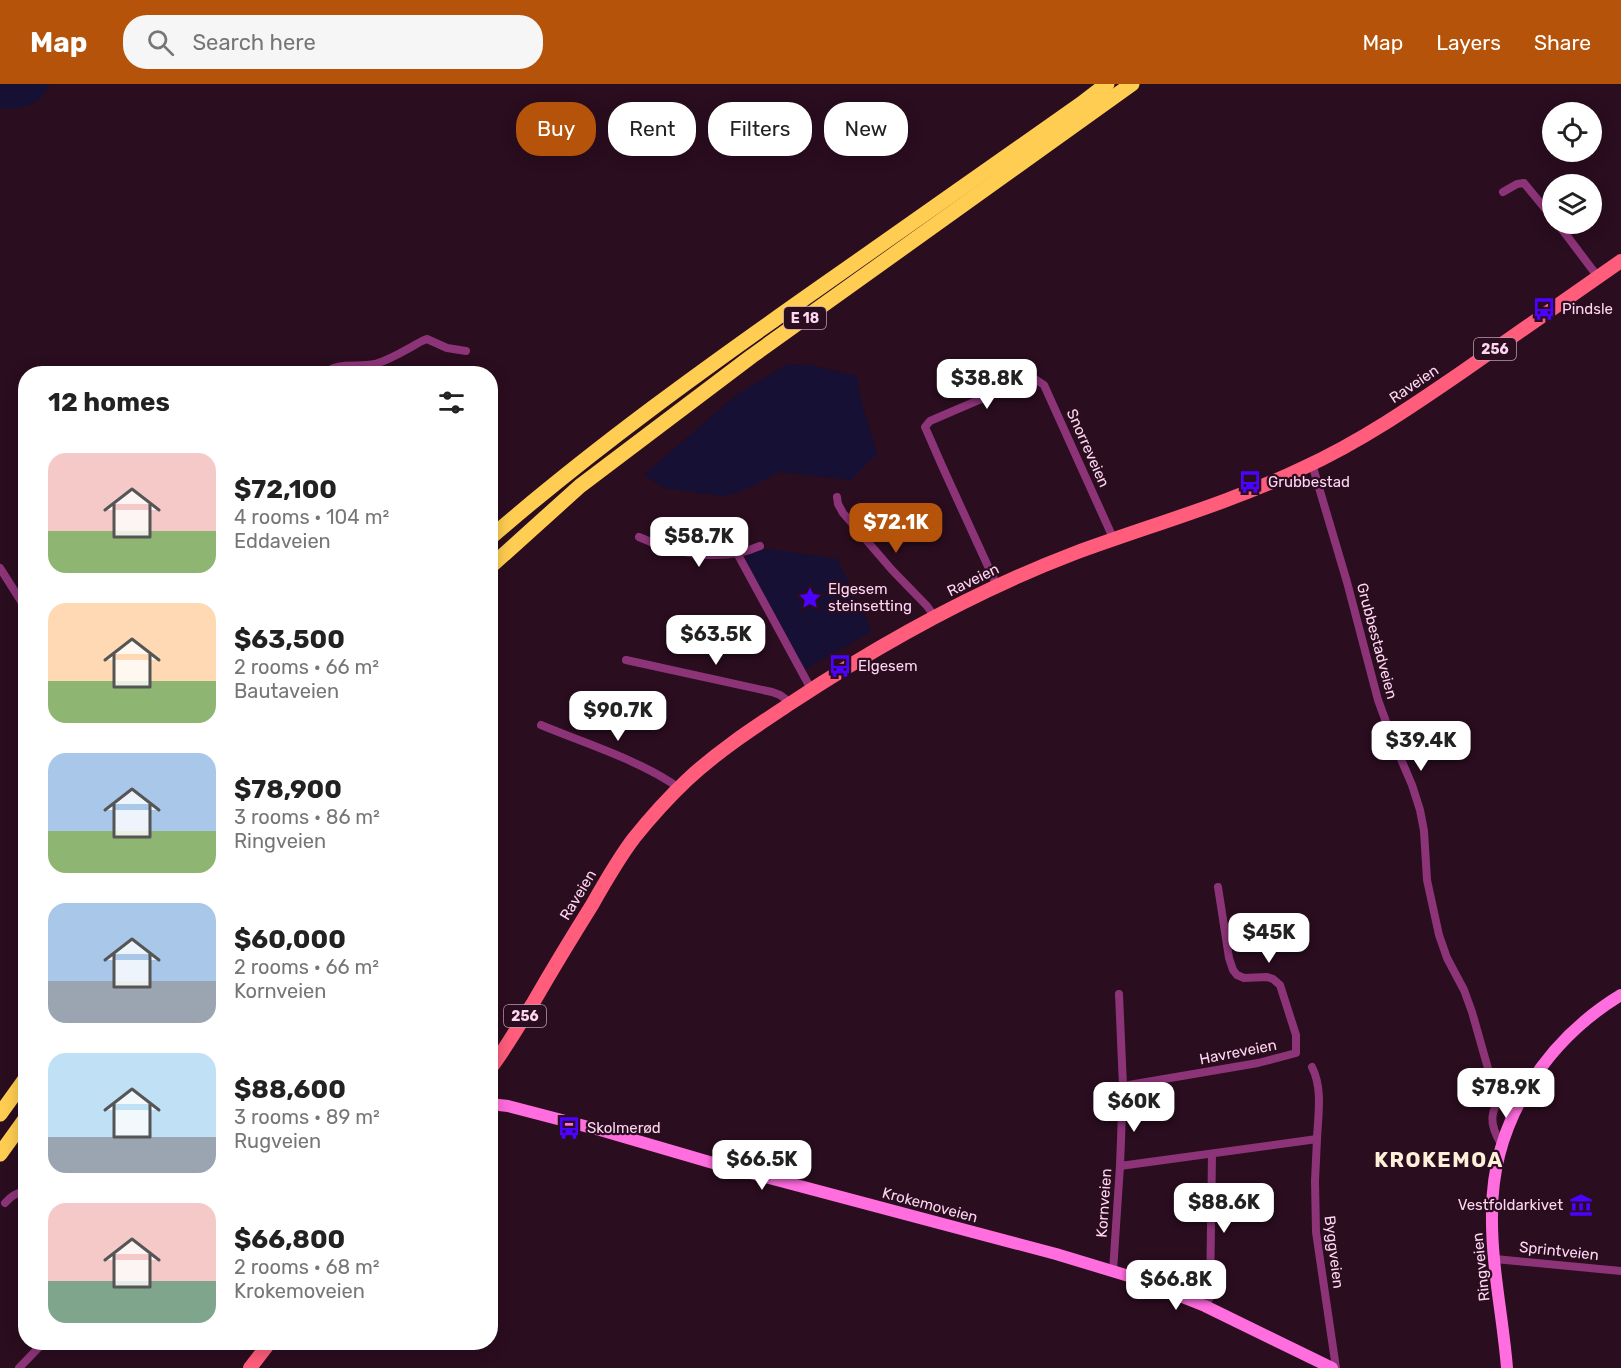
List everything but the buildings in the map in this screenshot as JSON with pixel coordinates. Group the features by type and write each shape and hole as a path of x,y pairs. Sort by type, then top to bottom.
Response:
{"highway":[{"name":"E 18","path":"498,531 536,498 736,346 1072,111 1107,84"},
{"name":"E 18","path":"498,560 580,486 752,356 1132,84"},
{"path":"0,1114 18,1089"},
{"path":"0,1154 18,1129"}],"main road":[{"name":"Raveien","path":"498,1057 621,858 646,825 679,788 732,743 811,689 865,656 997,586 1057,560 1254,489 1312,464 1359,439 1405,411 1621,261"},
{"name":"Ringveien","path":"1507,1368 1491,1210 1501,1144 1520,1101 1543,1064 1562,1040 1590,1016 1621,995"},
{"name":"Krokemoveien","path":"498,1102 508,1106"},
{"name":"Krokemoveien","path":"498,1105 603,1131 1113,1271 1205,1306 1334,1368"},
{"path":"250,1368 264,1350"}],"street":[{"path":"1503,192 1517,184 1524,183 1542,205"},
{"path":"1566,234 1598,277"},
{"path":"347,366 372,364 395,356 427,339 447,348 466,351"},
{"name":"Snorreveien","path":"997,586 926,427 930,421 1025,380 1035,379 1044,385 1114,540"},
{"name":"Grubbestadveien","path":"1312,464 1347,582 1378,700 1420,810 1424,831 1427,880 1439,935 1472,1012 1491,1079 1504,1093"},
{"path":"837,497 843,513 935,617"},
{"path":"639,537 670,549 692,554 720,555 760,546"},
{"path":"737,552 811,689"},
{"path":"0,568 18,596"},
{"path":"626,660 772,692 791,704"},
{"path":"541,725 640,766 679,788"},
{"name":"Havreveien","path":"1122,1086 1258,1063 1296,1053 1296,1035 1280,985 1267,977 1244,978 1233,970 1229,958 1218,887"},
{"name":"Kornveien","path":"1113,1271 1120,1166 1122,1086 1119,994"},
{"name":"Byggveien","path":"1312,1067 1319,1089 1315,1181 1316,1232 1334,1368"},
{"path":"1501,1144 1493,1128 1496,1102 1504,1093 1520,1101"},
{"path":"1120,1166 1317,1139"},
{"path":"1205,1306 1210,1297 1212,1154"},
{"path":"5,1203 18,1192"},
{"name":"Sprintveien","path":"1495,1259 1621,1271"},
{"path":"19,1368 36,1350"}],"shaded area":[{"path":"0,84 50,84 30,105 0,108"},
{"path":"788,364 810,365 857,376 861,400 877,454 851,480 780,472 738,493 723,496 664,488 644,475 736,395"},
{"name":"Elgesem steinsetting","path":"769,549 837,559 872,631 804,670 747,565 746,558 751,553"}],"place":[{"name":"Pindsle","path":"1544,309"},
{"name":"Grubbestad","path":"1250,482"},
{"name":"Elgesem steinsetting","path":"810,598"},
{"name":"Elgesem","path":"840,666"},
{"name":"Skolmerød","path":"569,1128"},
{"name":"Vestfoldarkivet","path":"1581,1205"}],"district":[{"name":"KROKEMOA","path":"1439,1159"}]}
